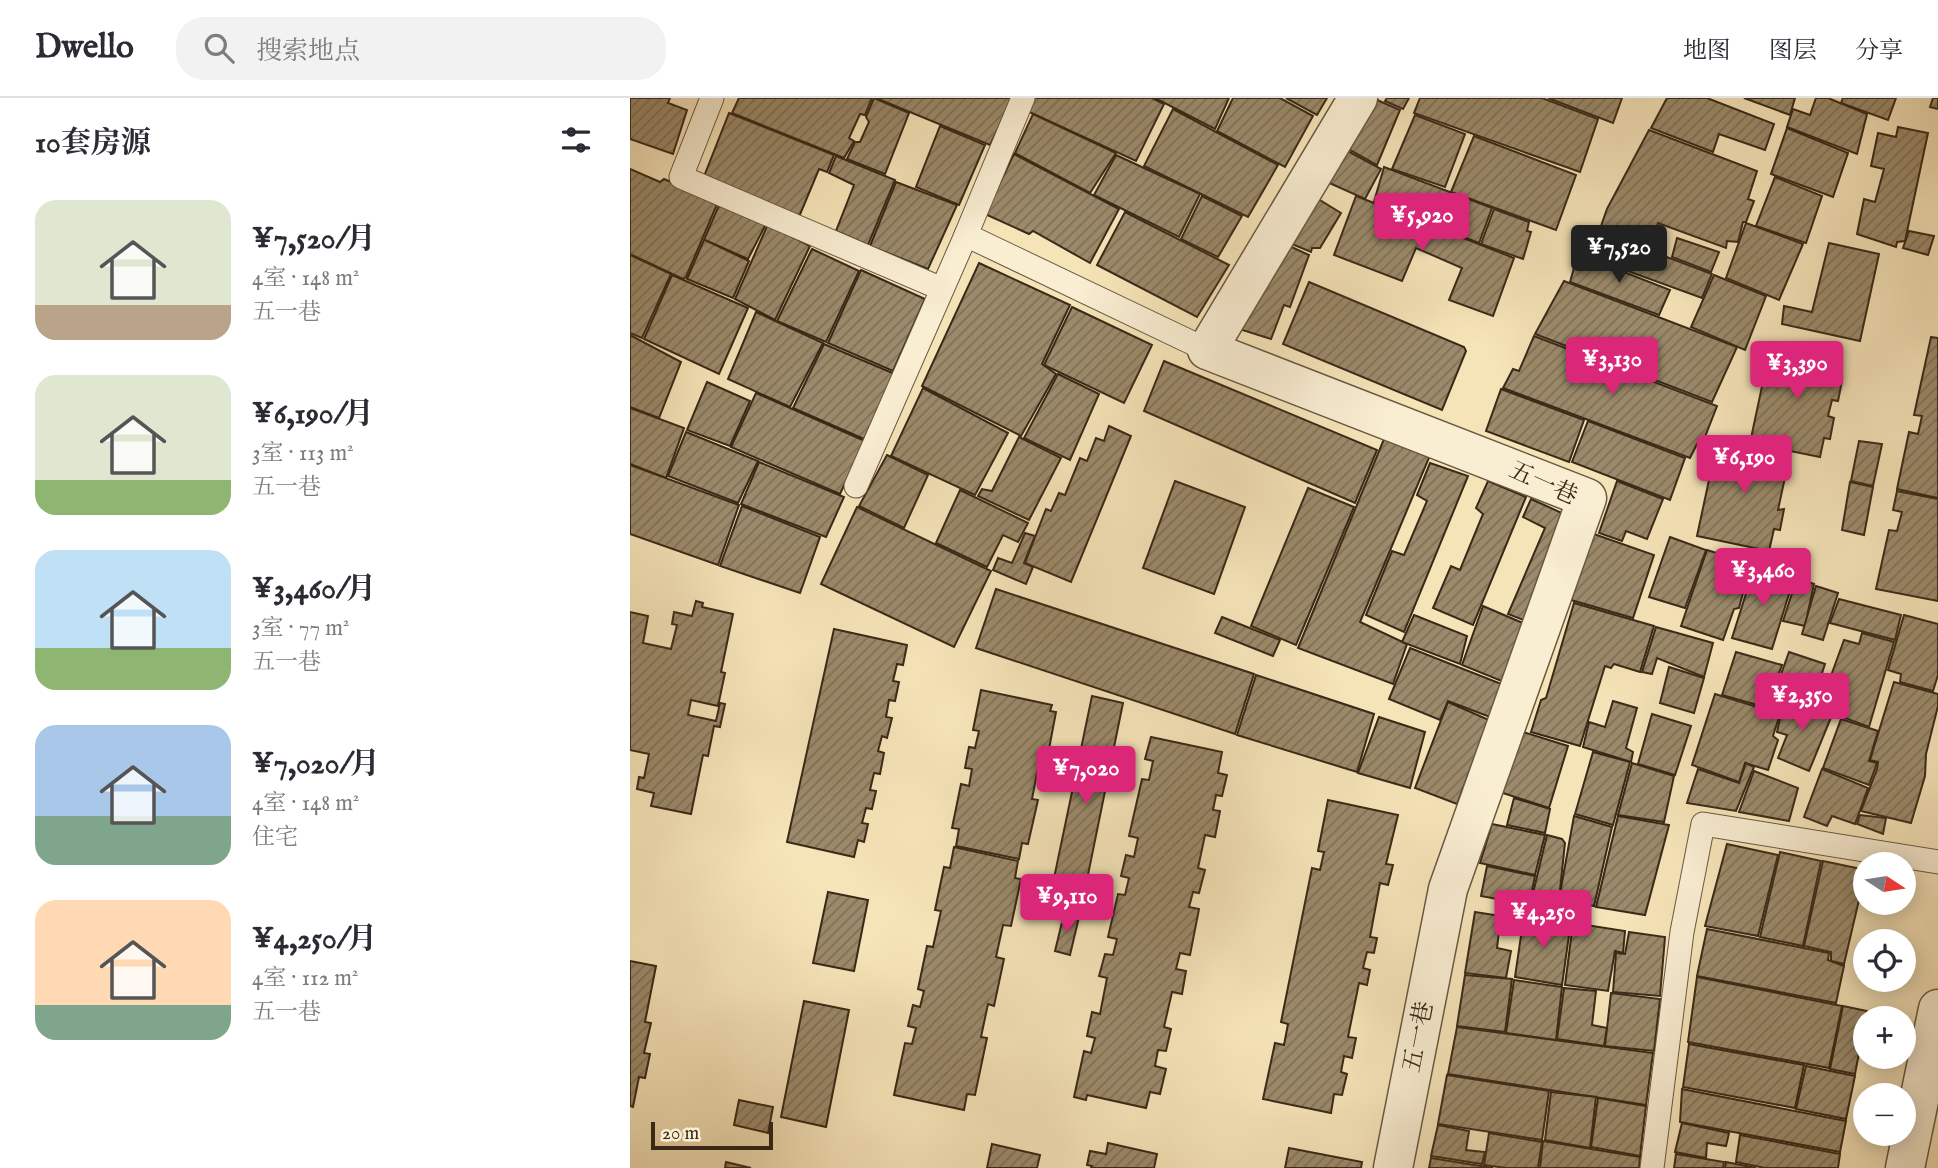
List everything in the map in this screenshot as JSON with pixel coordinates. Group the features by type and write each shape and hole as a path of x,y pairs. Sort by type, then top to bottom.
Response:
{"street":[{"path":"1207,350 1358,98"},
{"name":"五一巷","path":"1207,350 1587,498 1448,888 1393,1168"},
{"path":"1905,1168 1938,1009"}],"lane":[{"path":"712,98 681,177 942,289"},
{"path":"856,486 1023,98"},
{"path":"966,235 1207,350"},
{"path":"1653,1168 1682,932 1703,824 1938,862"}],"building":[{"path":"630,98 670,98 668,103 687,110 673,154 630,139"},
{"path":"739,98 872,98 865,115 860,114 849,138 854,141 844,158 732,113"},
{"path":"874,98 909,113 885,174 847,159 855,142 860,142 869,122 866,117"},
{"path":"876,98 1013,98 990,145"},
{"path":"1032,98 1152,98 1164,104 1136,161 1027,111"},
{"path":"1155,98 1229,98 1215,129"},
{"path":"1233,98 1280,98 1313,116 1285,167 1217,131"},
{"path":"1286,98 1327,98 1317,115"},
{"path":"1387,98 1409,98 1403,109 1385,101"},
{"path":"1420,98 1542,98 1598,119 1580,172 1414,113"},
{"path":"1548,98 1622,98 1613,123"},
{"path":"1667,98 1707,98 1774,124 1765,150 1719,134 1713,152 1651,128"},
{"path":"1744,98 1795,98 1790,115"},
{"path":"1816,98 1828,98 1867,114 1857,154 1787,127 1793,109 1810,115"},
{"path":"1843,98 1896,98 1888,120 1841,103"},
{"path":"1933,98 1938,98 1938,109 1930,107"},
{"path":"1377,100 1400,110 1377,165 1345,147"},
{"path":"1173,109 1278,165 1248,217 1144,166"},
{"path":"729,113 834,155 827,172 819,169 799,217 703,179"},
{"path":"1033,114 1116,153 1090,193 1015,153"},
{"path":"1415,115 1465,134 1445,187 1392,169"},
{"path":"940,126 985,145 959,205 916,187"},
{"path":"1898,127 1928,133 1905,241 1897,242 1896,247 1857,234 1864,199 1875,202 1884,169 1871,166 1878,133 1896,137"},
{"path":"1787,128 1848,153 1833,197 1771,174"},
{"path":"1649,130 1757,171 1748,199 1754,201 1746,222 1743,222 1738,242 1727,241 1726,248 1658,223 1650,248 1600,229 1607,209"},
{"path":"1474,136 1576,175 1556,230 1451,192"},
{"path":"1346,150 1381,169 1365,199 1325,181"},
{"path":"1014,154 1119,209 1090,263 1033,231 1029,234 985,214"},
{"path":"1116,155 1200,194 1179,237 1094,195"},
{"path":"836,156 895,180 868,245 836,231 854,185 829,173"},
{"path":"1384,167 1492,208 1479,243 1374,202"},
{"path":"630,169 660,182 664,179 718,202 683,279 630,254"},
{"path":"1775,177 1822,196 1806,243 1756,226"},
{"path":"896,182 957,205 928,269 870,246"},
{"path":"1202,196 1242,216 1218,257 1181,239"},
{"path":"1356,196 1514,258 1493,316 1449,300 1462,268 1416,248 1402,281 1334,255"},
{"path":"1315,197 1341,213 1320,248 1312,248 1311,252 1287,242"},
{"path":"720,203 766,224 748,259 705,240 749,261 733,298 687,279"},
{"path":"1494,209 1529,222 1527,231 1531,232 1523,259 1481,244"},
{"path":"1125,212 1229,265 1197,317 1097,265"},
{"path":"1746,223 1803,244 1779,300 1726,278"},
{"path":"768,224 810,246 775,320 735,299"},
{"path":"1595,230 1712,274 1702,298 1581,254"},
{"path":"1909,231 1934,236 1928,255 1903,248"},
{"path":"1677,238 1719,252 1711,272 1672,257"},
{"path":"1829,243 1879,254 1860,341 1782,324 1784,306 1812,312"},
{"path":"1285,244 1309,255 1290,307 1284,305 1271,339 1239,329"},
{"path":"812,249 859,271 826,342 777,321"},
{"path":"1578,254 1670,290 1659,315 1570,282"},
{"path":"630,255 671,274 642,338 630,333"},
{"path":"979,263 1070,305 1042,364 1056,374 1021,436 922,386"},
{"path":"861,270 925,299 893,371 828,343"},
{"path":"672,275 748,308 719,374 644,339"},
{"path":"1714,275 1766,296 1745,350 1691,327"},
{"path":"1564,281 1737,347 1712,402 1535,334"},
{"path":"1309,282 1464,347 1466,351 1442,410 1283,344"},
{"path":"1072,307 1152,345 1124,403 1044,365"},
{"path":"756,312 823,343 790,407 728,379"},
{"path":"630,335 681,362 659,418 630,407"},
{"path":"1534,336 1717,406 1703,442 1698,442 1690,458 1503,388 1513,369 1519,371"},
{"path":"1931,337 1938,338 1938,498 1897,489 1909,432 1918,434 1922,416 1914,415"},
{"path":"824,344 895,374 864,439 793,408"},
{"path":"1771,344 1841,359 1837,380 1842,381 1838,401 1832,400 1828,416 1834,418 1830,439 1824,438 1820,457 1750,443"},
{"path":"1164,361 1377,450 1355,503 1144,411"},
{"path":"1058,374 1099,394 1070,460 1024,438"},
{"path":"707,382 750,401 730,446 687,430"},
{"path":"923,388 1008,433 975,495 891,456"},
{"path":"1501,389 1584,420 1569,462 1486,431"},
{"path":"756,393 865,441 840,494 731,447"},
{"path":"630,408 684,428 666,478 630,464"},
{"path":"1588,421 1685,458 1670,500 1572,462"},
{"path":"1109,426 1131,436 1071,582 1025,563 1046,509 1051,511 1059,493 1065,495 1080,458 1087,461 1096,438 1104,441"},
{"path":"686,432 758,461 738,503 668,476"},
{"path":"1019,437 1061,458 1029,520 978,496 982,489 992,491"},
{"path":"1718,438 1790,454 1778,510 1784,509 1780,530 1774,529 1769,551 1697,536"},
{"path":"1384,439 1431,453 1360,622 1407,644 1393,684 1298,648"},
{"path":"1859,441 1882,444 1873,486 1851,481"},
{"path":"887,455 928,475 904,528 859,506"},
{"path":"759,462 844,497 826,537 741,504"},
{"path":"1430,463 1468,476 1404,632 1366,615 1392,551 1404,555 1427,501 1417,495"},
{"path":"630,465 739,505 718,565 630,534"},
{"path":"1175,481 1245,507 1214,594 1143,568"},
{"path":"1488,481 1526,497 1473,625 1433,608 1451,566 1460,570 1483,514 1476,508"},
{"path":"1617,481 1663,499 1647,539 1626,531 1622,541 1599,533"},
{"path":"1850,482 1873,487 1864,535 1842,530"},
{"path":"1308,488 1354,507 1296,645 1251,626"},
{"path":"960,490 1028,523 1018,542 1003,535 987,567 936,543"},
{"path":"1897,491 1938,499 1938,601 1876,589 1889,530 1897,531 1902,512 1893,510"},
{"path":"1531,499 1564,514 1526,621 1508,614 1545,528 1523,517"},
{"path":"742,506 820,537 800,593 720,566"},
{"path":"857,507 991,571 954,647 821,584"},
{"path":"1025,533 1035,536 1024,563 1033,567 1026,584 993,570 998,558 1012,563"},
{"path":"1591,533 1654,555 1633,618 1571,600"},
{"path":"1670,537 1706,550 1685,608 1649,597"},
{"path":"1707,550 1751,564 1739,608 1734,609 1723,640 1681,626"},
{"path":"1755,565 1794,578 1772,649 1732,638"},
{"path":"1797,578 1814,584 1805,626 1783,621"},
{"path":"1816,586 1838,593 1823,640 1802,634"},
{"path":"996,589 1254,674 1235,734 976,648"},
{"path":"1839,599 1901,615 1895,640 1830,623"},
{"path":"696,601 703,603 702,607 733,614 721,672 725,673 718,706 691,700 688,715 716,721 720,703 725,704 720,727 714,726 708,756 703,755 691,814 651,806 654,793 637,789 639,777 644,778 649,754 630,750 630,612 648,616 643,643 671,649 677,625 672,624 674,612 692,616"},
{"path":"1574,603 1654,626 1640,672 1614,664 1611,668 1605,666 1580,746 1531,732 1541,700 1546,698"},
{"path":"1483,606 1525,624 1504,682 1462,665"},
{"path":"1414,615 1467,636 1460,664 1402,642"},
{"path":"1904,615 1938,624 1938,675 1933,691 1900,682 1901,674 1888,670"},
{"path":"1222,617 1280,640 1273,656 1215,633"},
{"path":"1656,627 1713,643 1704,677 1657,658 1652,674 1642,672"},
{"path":"834,629 907,645 903,665 897,664 893,681 899,682 895,701 889,700 886,717 892,718 887,738 882,736 878,751 884,753 880,774 874,773 870,790 876,791 872,809 866,808 862,823 868,824 864,842 858,840 854,857 787,842"},
{"path":"1862,633 1894,642 1869,727 1837,715 1845,689 1828,684 1844,640 1859,644"},
{"path":"1410,648 1504,685 1490,717 1448,701 1440,720 1389,699"},
{"path":"1736,652 1782,665 1772,692 1783,697 1779,711 1722,695"},
{"path":"1789,652 1825,664 1812,705 1775,691"},
{"path":"1669,667 1704,678 1694,713 1660,703"},
{"path":"1256,675 1374,714 1357,772 1237,735"},
{"path":"1894,682 1938,694 1938,706 1926,754 1925,776 1911,823 1861,811 1877,769 1878,762 1870,760"},
{"path":"981,690 1052,705 1050,711 1056,712 1046,765 1039,763 1032,799 1038,800 1028,844 1022,843 1019,859 956,846 959,829 952,828 961,784 969,786 972,769 965,768 969,747 975,748 979,731 973,730"},
{"path":"1715,694 1780,714 1773,736 1778,740 1768,770 1745,763 1739,782 1692,765"},
{"path":"1092,696 1123,703 1080,914 1048,907"},
{"path":"1784,699 1832,715 1809,771 1778,758 1787,735 1777,732"},
{"path":"1613,701 1637,708 1626,748 1633,752 1631,762 1583,747 1589,722 1605,727"},
{"path":"1448,702 1489,720 1457,804 1415,788"},
{"path":"1652,714 1691,726 1675,775 1638,764"},
{"path":"1379,717 1425,732 1410,788 1358,773"},
{"path":"1841,719 1878,731 1869,761 1877,763 1869,785 1823,768"},
{"path":"1520,731 1568,746 1549,808 1500,792"},
{"path":"1151,737 1222,752 1218,773 1227,775 1222,796 1216,795 1213,810 1220,811 1215,837 1205,835 1198,868 1205,870 1199,893 1193,892 1189,907 1199,909 1190,955 1180,953 1176,969 1186,971 1182,994 1172,992 1164,1027 1171,1029 1166,1051 1158,1050 1155,1066 1166,1069 1160,1094 1150,1092 1146,1108 1087,1095 1086,1100 1074,1097 1084,1051 1091,1053 1095,1038 1087,1036 1092,1012 1100,1014 1107,978 1099,976 1105,954 1113,955 1117,939 1108,937 1118,894 1125,895 1129,878 1121,876 1126,855 1134,857 1138,838 1129,836 1142,779 1149,780 1153,761 1145,759"},
{"path":"1593,752 1630,762 1613,825 1575,814"},
{"path":"1632,763 1674,776 1664,822 1618,815"},
{"path":"1746,763 1754,767 1736,811 1687,803 1698,769 1739,783"},
{"path":"1822,769 1868,788 1855,824 1832,816 1827,826 1804,817"},
{"path":"1754,771 1798,788 1789,821 1739,812"},
{"path":"1514,798 1550,809 1545,833 1507,825"},
{"path":"1328,800 1398,815 1386,864 1393,865 1388,885 1380,883 1370,937 1377,938 1374,953 1367,952 1363,968 1370,970 1367,985 1359,983 1348,1037 1356,1038 1352,1058 1344,1056 1341,1072 1347,1074 1342,1095 1334,1094 1331,1113 1263,1099 1275,1043 1284,1045 1288,1024 1281,1022 1312,868 1320,870 1324,852 1318,851"},
{"path":"1860,815 1886,818 1883,834 1857,824"},
{"path":"1574,816 1612,827 1594,906 1559,899"},
{"path":"1618,816 1669,825 1645,915 1596,907"},
{"path":"1492,824 1545,835 1535,875 1480,863"},
{"path":"1547,835 1562,839 1565,843 1559,899 1533,893"},
{"path":"1727,844 1778,855 1758,936 1705,926"},
{"path":"954,847 1018,861 1015,878 1021,879 1011,926 1003,925 996,957 1004,959 994,1006 988,1004 981,1037 987,1038 975,1095 967,1094 964,1110 894,1095 905,1043 912,1044 916,1028 908,1026 913,1005 920,1007 924,991 918,989 927,946 933,947 941,911 935,910 944,867 950,868"},
{"path":"1780,852 1821,861 1803,946 1760,937"},
{"path":"1823,861 1853,867 1853,915 1855,915 1844,964 1831,961 1831,952 1804,946"},
{"path":"1487,866 1535,876 1529,905 1481,896"},
{"path":"828,892 868,900 854,971 813,963"},
{"path":"1475,912 1501,916 1497,948 1511,951 1506,978 1465,973"},
{"path":"1064,914 1079,917 1070,955 1055,951"},
{"path":"1524,915 1571,921 1562,985 1515,977"},
{"path":"1573,923 1625,931 1623,953 1615,951 1608,991 1565,985"},
{"path":"1707,929 1829,953 1828,960 1844,966 1836,1003 1697,976"},
{"path":"1629,932 1665,937 1660,996 1613,992 1616,953 1625,954"},
{"path":"630,961 656,966 645,1022 651,1023 644,1053 650,1054 645,1078 639,1077 633,1107 630,1106"},
{"path":"1465,975 1512,979 1505,1032 1457,1026"},
{"path":"1697,977 1842,1006 1829,1068 1688,1042"},
{"path":"1514,980 1562,987 1556,1040 1506,1033"},
{"path":"1564,988 1596,991 1592,1025 1607,1028 1604,1046 1557,1039"},
{"path":"1611,993 1660,999 1654,1051 1605,1046"},
{"path":"804,1001 849,1010 826,1127 781,1117"},
{"path":"1843,1006 1853,1008 1855,1074 1830,1069"},
{"path":"1457,1027 1653,1053 1646,1105 1448,1074"},
{"path":"1689,1044 1804,1065 1795,1108 1683,1087"},
{"path":"1806,1066 1855,1076 1846,1119 1796,1109"},
{"path":"1447,1075 1549,1091 1542,1140 1438,1124"},
{"path":"1682,1089 1846,1121 1840,1152 1680,1122"},
{"path":"1551,1092 1596,1097 1590,1148 1545,1140"},
{"path":"1598,1098 1646,1106 1640,1156 1591,1147"},
{"path":"739,1100 773,1107 768,1133 734,1125"},
{"path":"1682,1123 1729,1133 1726,1146 1707,1143 1706,1158 1675,1152"},
{"path":"1438,1125 1469,1131 1466,1150 1485,1152 1482,1164 1431,1156"},
{"path":"1489,1133 1542,1142 1538,1168 1484,1165"},
{"path":"1740,1135 1840,1154 1838,1168 1765,1168 1736,1162"},
{"path":"1543,1141 1640,1157 1639,1168 1540,1168"},
{"path":"1108,1143 1157,1154 1154,1168 1091,1168 1092,1166 1087,1165 1090,1151 1106,1154"},
{"path":"992,1144 1040,1155 1037,1168 987,1168"},
{"path":"1289,1148 1362,1162 1361,1168 1285,1168"},
{"path":"1676,1154 1724,1162 1723,1168 1674,1168"},
{"path":"1431,1158 1493,1168 1429,1168"},
{"path":"726,1162 751,1168 725,1168"},
{"path":"1726,1162 1756,1168 1725,1168"}]}
